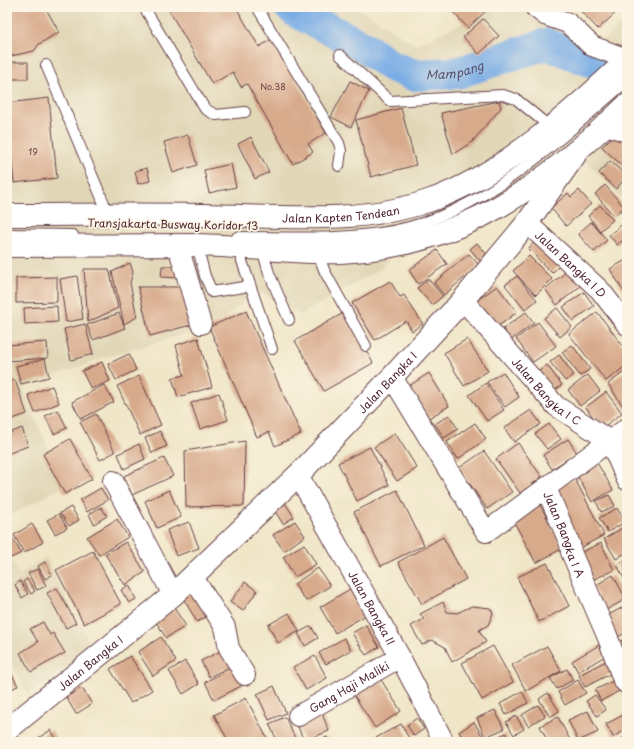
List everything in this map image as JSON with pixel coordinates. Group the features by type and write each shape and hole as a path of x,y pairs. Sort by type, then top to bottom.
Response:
{"main road":[{"name":"Jalan Kapten Tendean","path":"7,215 108,213 324,217 386,213 429,201 463,186 505,161 625,67"},
{"path":"7,246 188,246 342,252 393,246 437,235 475,221 537,184 619,120"},
{"name":"Jalan Bangka I","path":"7,730 174,595 298,474 392,378 462,300 527,224 578,151"}],"street":[{"path":"535,7 545,15 568,23 592,46 625,67"},
{"name":"Jalan Bangka I D","path":"527,224 600,290 627,325"},
{"path":"188,246 201,324"},
{"name":"Jalan Bangka I C","path":"462,300 556,406 610,441"},
{"name":"Jalan Bangka I A","path":"392,378 486,532 546,488 570,544 571,552 608,638 622,680 627,684"},
{"path":"546,488 627,428"},
{"path":"610,441 627,480"},
{"name":"Jalan Bangka II","path":"298,474 400,657 444,742"},
{"path":"113,481 174,595"},
{"path":"192,576 225,627 229,648 245,675"},
{"name":"Gang Haji Maliki","path":"298,716 400,657"}],"lane":[{"path":"144,7 205,109 216,115 245,112"},
{"path":"257,7 339,143 341,151 339,166"},
{"path":"340,55 390,101 503,95 516,98 550,127"},
{"path":"46,65 108,213"},
{"name":"Transjakarta Busway Koridor 13","path":"7,234 343,237 381,233 404,228 464,207 514,176 553,146 625,67"},
{"path":"188,246 212,292 250,286"},
{"path":"241,248 242,261 272,349"},
{"path":"262,249 269,273 289,320"},
{"path":"317,252 325,272 366,346"}],"shaded area":[{"path":"7,7 356,7 416,45 496,7 561,7 602,41 627,20 627,199 625,201 584,160 481,230 401,247 382,268 300,315 257,291 222,320 203,329 103,358 22,388 65,486 7,517"},
{"path":"7,553 19,575 46,557 93,649 28,695 7,656"}],"building":[{"path":"7,7 45,7 59,32 39,44 34,51 7,57"},
{"path":"167,7 236,7 259,47 272,39 326,133 308,144 313,152 293,164 247,84 241,87 233,72 212,84"},
{"path":"448,7 490,7 468,28"},
{"path":"577,7 622,7 598,29"},
{"path":"483,19 499,36 479,54 463,37"},
{"path":"7,62 28,62 28,79 7,79"},
{"path":"350,81 369,91 351,127 331,117"},
{"path":"49,98 57,178 14,183 7,124 7,103"},
{"path":"499,101 501,108 472,142 453,154 441,113"},
{"path":"401,108 416,165 371,177 356,120"},
{"path":"616,133 627,143 627,170 602,147"},
{"path":"188,135 197,165 173,173 164,142"},
{"path":"251,137 269,172 255,179 238,144"},
{"path":"610,161 627,176 616,189 599,173"},
{"path":"231,164 236,187 209,193 204,170"},
{"path":"147,168 150,181 138,184 135,171"},
{"path":"605,185 624,207 614,216 595,194"},
{"path":"579,190 591,204 566,226 551,208 568,193 571,197"},
{"path":"600,205 613,220 600,231 588,216"},
{"path":"627,207 627,218 621,211"},
{"path":"591,222 607,240 594,252 578,234"},
{"path":"625,222 627,225 627,237 617,245 609,235"},
{"path":"538,238 563,262 552,273 528,249"},
{"path":"477,243 488,256 481,262 470,249"},
{"path":"437,250 447,264 418,284 409,270"},
{"path":"469,254 479,265 444,295 434,283"},
{"path":"529,256 552,279 536,295 513,271"},
{"path":"624,261 627,265 627,290 624,292 610,269"},
{"path":"130,263 133,272 130,283 137,317 124,324 112,272"},
{"path":"162,266 181,266 181,278 161,277"},
{"path":"571,268 583,284 557,305 545,289"},
{"path":"84,269 109,269 118,308 88,322"},
{"path":"77,276 83,319 66,322 60,279"},
{"path":"517,276 537,300 525,310 505,285"},
{"path":"57,277 57,302 16,303 16,278"},
{"path":"428,279 443,296 432,305 417,288"},
{"path":"390,281 400,297 404,295 423,324 412,331 406,321 375,340 352,303"},
{"path":"497,286 517,312 496,328 476,301"},
{"path":"138,287 184,287 198,323 150,336"},
{"path":"584,292 594,306 573,321 563,307"},
{"path":"57,306 58,322 25,324 24,308"},
{"path":"557,308 572,327 560,337 544,318"},
{"path":"246,311 301,434 275,446 269,432 257,437 209,327"},
{"path":"345,312 373,363 324,391 295,341"},
{"path":"526,312 534,323 511,340 503,329"},
{"path":"597,312 627,351 627,365 606,381 569,334"},
{"path":"119,313 125,328 93,340 87,325"},
{"path":"538,322 556,346 533,362 516,339"},
{"path":"85,324 93,354 71,360 64,329"},
{"path":"198,338 212,387 178,397 172,378 184,375 176,345"},
{"path":"467,339 488,371 464,386 444,353"},
{"path":"47,342 48,358 7,361 7,345"},
{"path":"572,345 590,369 580,376 562,352"},
{"path":"129,354 136,370 116,380 108,364"},
{"path":"559,355 574,375 565,381 550,362"},
{"path":"45,359 49,377 21,384 16,366"},
{"path":"102,362 110,381 91,389 82,371"},
{"path":"547,365 562,385 554,391 539,371"},
{"path":"627,370 627,412 608,384"},
{"path":"503,372 519,397 505,407 487,382"},
{"path":"429,373 449,406 429,418 409,386"},
{"path":"588,375 600,391 580,406 568,390"},
{"path":"139,376 161,425 140,435 117,386"},
{"path":"15,380 27,414 7,421 7,383"},
{"path":"486,383 504,410 487,421 469,395"},
{"path":"104,385 114,402 81,419 72,402"},
{"path":"52,386 59,403 35,413 28,395"},
{"path":"606,392 622,413 601,429 586,407"},
{"path":"219,393 228,420 200,429 191,403"},
{"path":"58,410 67,428 54,434 45,416"},
{"path":"531,410 541,424 514,442 504,428"},
{"path":"96,414 115,452 100,460 80,422"},
{"path":"449,415 458,429 444,438 435,424"},
{"path":"475,423 486,439 458,459 447,442"},
{"path":"549,424 561,439 547,449 535,434"},
{"path":"22,428 28,446 7,454 7,434"},
{"path":"160,431 167,446 152,453 145,438"},
{"path":"395,433 417,468 397,481 374,447"},
{"path":"70,439 92,479 65,494 43,454"},
{"path":"568,439 577,453 552,469 543,455"},
{"path":"245,441 244,506 186,507 185,451"},
{"path":"518,443 542,477 520,493 496,459"},
{"path":"139,444 145,459 124,469 118,454"},
{"path":"370,447 389,485 357,501 338,463"},
{"path":"484,451 512,492 487,509 459,468"},
{"path":"164,458 173,476 132,495 124,476"},
{"path":"596,461 613,490 592,502 575,472"},
{"path":"575,479 604,535 582,547 553,490"},
{"path":"101,488 108,500 87,512 80,500"},
{"path":"169,490 181,517 157,528 145,501"},
{"path":"397,490 424,545 381,566 354,512"},
{"path":"609,495 615,506 601,512 596,501"},
{"path":"282,498 294,517 283,524 271,505"},
{"path":"540,505 563,548 536,563 513,520"},
{"path":"71,507 79,520 69,526 60,513"},
{"path":"101,507 107,516 94,524 89,514"},
{"path":"617,508 625,522 608,532 599,518"},
{"path":"59,514 67,528 55,534 47,520"},
{"path":"117,519 128,537 99,555 87,537"},
{"path":"295,521 305,536 284,551 273,535"},
{"path":"189,522 199,548 176,556 167,530"},
{"path":"32,524 43,542 24,553 14,535"},
{"path":"627,525 627,552 616,559 604,539"},
{"path":"11,536 21,553 11,558 7,551 7,538"},
{"path":"443,537 466,579 422,604 398,562"},
{"path":"126,542 145,572 125,585 105,554"},
{"path":"601,543 614,570 590,581 577,554"},
{"path":"304,544 316,564 295,577 283,557"},
{"path":"93,551 121,604 84,624 56,570"},
{"path":"627,559 627,584 617,565"},
{"path":"45,562 52,575 45,579 38,566"},
{"path":"547,563 569,606 539,622 517,577"},
{"path":"318,568 330,586 306,601 294,584"},
{"path":"38,569 46,586 37,590 28,573"},
{"path":"613,575 626,599 606,610 593,587"},
{"path":"27,579 35,591 31,594 23,582"},
{"path":"20,581 28,594 22,598 15,585"},
{"path":"245,582 257,591 243,611 230,602"},
{"path":"129,585 136,599 129,603 121,590"},
{"path":"57,588 76,623 66,628 47,593"},
{"path":"196,588 211,614 197,622 182,596"},
{"path":"350,589 366,615 335,633 320,607"},
{"path":"443,602 447,612 457,613 472,606 490,608 493,613 488,625 479,630 486,642 452,662 445,647 432,640 422,645 411,626 424,619 420,614"},
{"path":"625,606 627,610 627,632 614,639 603,618"},
{"path":"174,608 186,626 166,638 155,620"},
{"path":"289,613 299,631 278,643 268,625"},
{"path":"43,622 50,635 53,633 65,653 31,672 20,653 38,642 30,629"},
{"path":"366,625 379,647 366,655 352,633"},
{"path":"311,626 318,638 305,646 298,633"},
{"path":"161,637 176,661 153,676 138,652"},
{"path":"344,638 351,650 326,664 319,653"},
{"path":"627,638 627,661 617,643"},
{"path":"601,644 607,655 578,672 572,661"},
{"path":"493,646 513,682 482,700 462,663"},
{"path":"547,646 561,671 526,691 512,665"},
{"path":"228,647 236,664 209,677 201,661"},
{"path":"130,656 152,690 131,703 110,669"},
{"path":"315,656 327,678 306,690 293,667"},
{"path":"608,660 614,672 585,687 579,675"},
{"path":"185,661 199,684 183,694 169,671"},
{"path":"7,665 18,686 7,691"},
{"path":"233,667 243,685 214,700 205,682"},
{"path":"567,669 573,680 557,689 550,678"},
{"path":"376,672 401,711 375,728 350,689"},
{"path":"578,680 586,693 565,705 558,692"},
{"path":"615,680 621,690 601,701 595,690"},
{"path":"274,686 286,713 269,720 257,694"},
{"path":"82,688 92,704 76,714 66,697"},
{"path":"522,691 528,703 506,715 500,704"},
{"path":"548,693 559,711 550,717 539,699"},
{"path":"595,695 606,710 597,716 586,701"},
{"path":"246,698 269,742 229,742 214,715"},
{"path":"538,705 545,716 528,726 522,715"},
{"path":"495,710 504,729 485,737 477,718"},
{"path":"321,711 329,731 304,741 296,722"},
{"path":"588,711 598,732 578,741 568,720"},
{"path":"627,713 627,729 613,737 606,724"},
{"path":"516,716 524,729 514,735 506,722"},
{"path":"285,717 297,742 278,742 269,724"},
{"path":"558,717 571,742 548,742 540,726"},
{"path":"417,718 424,729 414,736 407,725"},
{"path":"474,722 483,737 474,742 465,742 459,732"},
{"path":"401,724 411,742 376,742 374,739"},
{"path":"51,730 58,742 32,742"},
{"path":"506,733 510,742 488,742"},
{"path":"627,736 627,742 616,742"},
{"path":"327,737 329,742 315,742"}],"waterway":[{"name":"Mampang","path":"290,7 296,12 366,48 391,66 414,75 457,73 546,44 627,75"}]}
